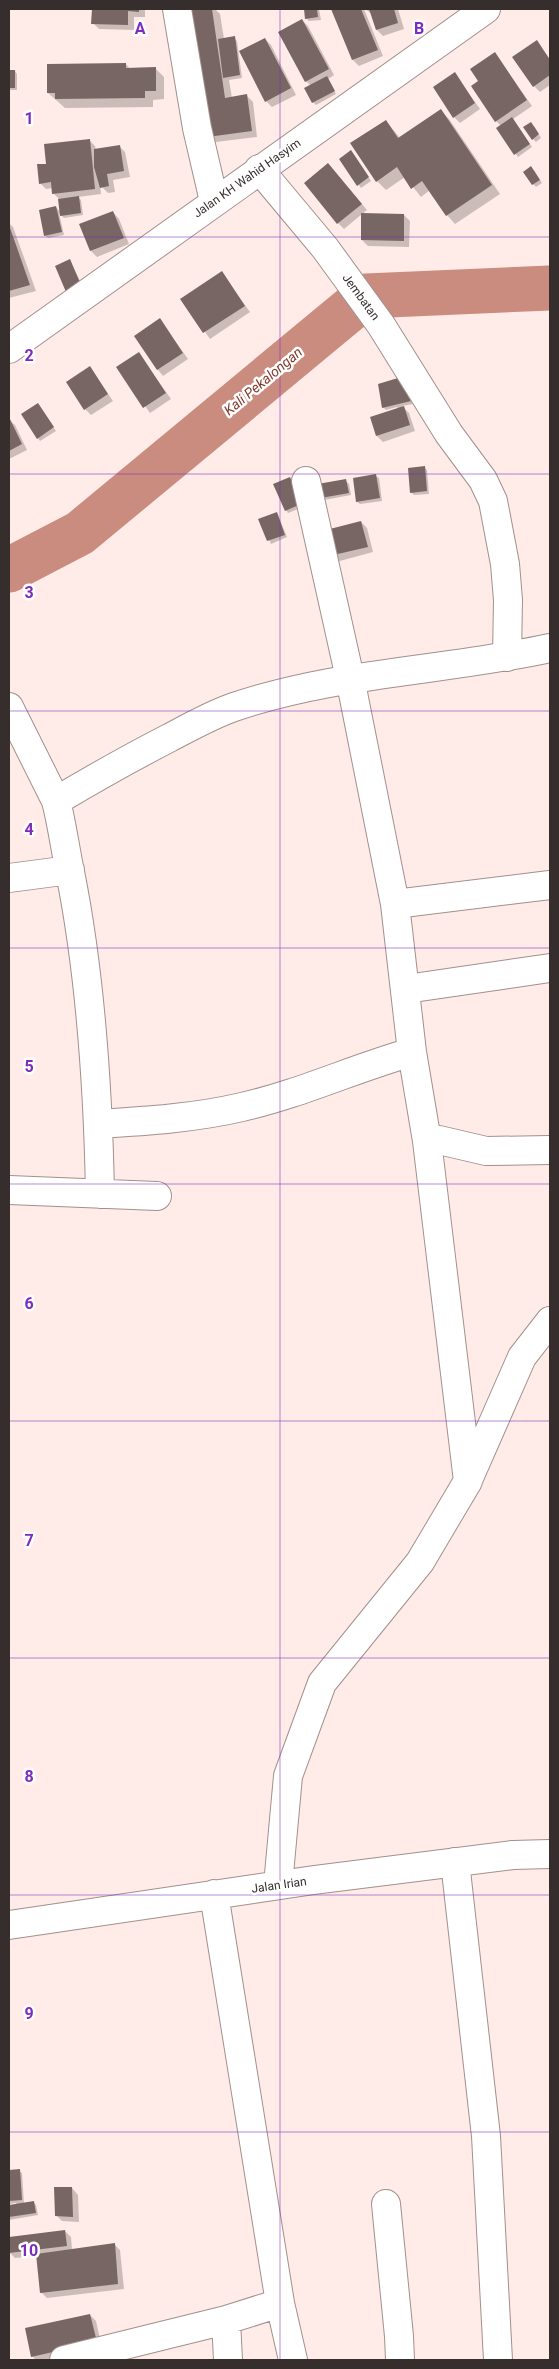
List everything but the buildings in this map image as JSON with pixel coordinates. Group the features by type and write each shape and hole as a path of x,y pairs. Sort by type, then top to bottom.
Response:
{"street":[{"path":"177,9 197,128 214,201"},
{"name":"Jalan KH Wahid Hasyim","path":"9,349 259,169 464,17 486,9"},
{"name":"Jembatan","path":"259,169 325,248 371,311 449,434 483,480 493,501 505,564 508,600 507,657"},
{"path":"306,481 350,678 395,904 412,1052 427,1141 468,1481"},
{"path":"56,801 113,767 219,713 266,698 350,678 507,657 550,648"},
{"path":"9,707 56,801 70,870 85,953 98,1124 100,1194"},
{"path":"9,878 70,870"},
{"path":"395,904 550,885"},
{"path":"406,989 550,968"},
{"path":"98,1124 185,1118 242,1107 301,1090 412,1052"},
{"path":"427,1141 439,1140 486,1152 550,1150"},
{"path":"9,1190 157,1196"},
{"path":"278,1885 288,1776 322,1683 420,1562 468,1481 522,1357 550,1321"},
{"name":"Jalan Irian","path":"9,1925 278,1885 513,1855 550,1854"},
{"path":"455,1862 486,2136 498,2360"},
{"path":"214,1894 280,2303 293,2360"},
{"path":"386,2204 400,2360"},
{"path":"64,2360 226,2320 280,2303"},
{"path":"226,2320 228,2360"}],"waterway":[{"name":"Kali Pekalongan","path":"9,570 80,533 366,296 550,288"}]}
